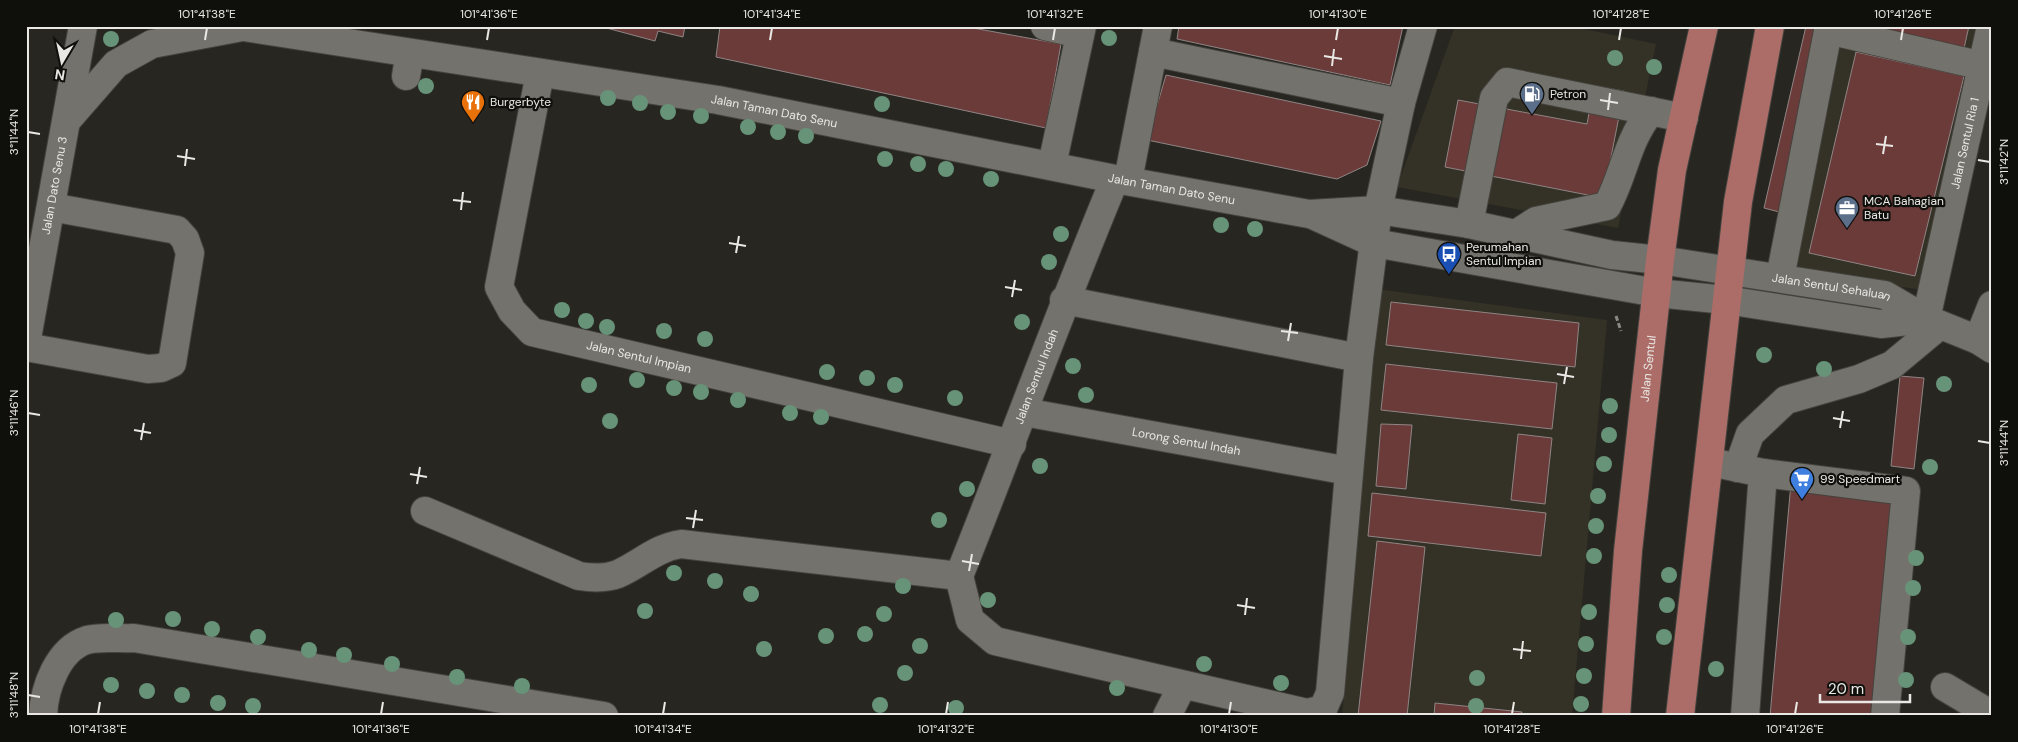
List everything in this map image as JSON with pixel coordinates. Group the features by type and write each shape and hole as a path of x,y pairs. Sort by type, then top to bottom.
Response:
{"main road":[{"name":"Jalan Sentul","path":"1616,716 1628,551 1658,293 1660,260 1672,170 1704,26"},
{"path":"1680,716 1738,202 1770,26"}],"street":[{"name":"Jalan Dato Senu 3","path":"26,346 68,119 83,26"},
{"path":"1046,26 1081,30 1052,165"},
{"path":"425,511 579,576 599,578 617,574 664,547 681,544 959,576 970,620 995,640 1182,686 1307,713 1323,709 1330,693 1358,358 1378,210 1401,103 1423,26"},
{"name":"Jalan Sentul Ria 1","path":"1933,322 1991,26"},
{"name":"Jalan Taman Dato Senu","path":"68,119 116,64 152,44 240,27 408,64 540,73 718,100 1121,180 1309,214 1378,210 1469,224 1612,255 1660,260"},
{"path":"1780,278 1829,28 1983,66"},
{"path":"1156,39 1401,103"},
{"name":"Jalan Sentul Indah","path":"959,576 1012,444 1064,300 1121,180 1156,39"},
{"name":"Jalan Sentul Impian","path":"540,73 499,287 512,311 532,332 1012,444"},
{"path":"1469,224 1494,98 1507,82 1684,118"},
{"path":"1516,234 1536,221 1607,206 1616,190 1629,147 1639,126 1651,111"},
{"path":"26,346 148,369 161,368 172,363 190,253 185,239 177,230 51,207"},
{"name":"Jalan Taman Dato Senu","path":"1309,214 1374,243 1658,293"},
{"name":"Jalan Sentul Sehaluan","path":"1660,260 1885,295 1933,322 1985,345"},
{"name":"Jalan Sentul Sehaluan","path":"1658,293 1726,300 1881,324 1933,322"},
{"path":"1064,300 1358,358"},
{"path":"1985,345 1992,304"},
{"path":"1745,716 1751,470 1750,434 1786,400 1859,379 1892,365 1933,322"},
{"name":"Lorong Sentul Indah","path":"1024,412 1349,471"},
{"path":"1710,462 1751,470 1906,491 1885,716"},
{"path":"37,700 66,653 88,640 134,638 604,716"},
{"path":"1167,716 1182,686"},
{"path":"1945,687 1992,715"}],"shaded area":[{"name":"Petron","path":"1455,26 1570,26 1656,44 1618,228 1397,187"},
{"path":"1844,26 1978,26 1922,290 1796,270"},
{"path":"1377,289 1607,320 1572,716 1342,716"}],"building":[{"path":"599,26 685,26 683,37 658,31 655,41"},
{"path":"720,26 962,26 1061,44 1046,128 716,57"},
{"path":"1179,26 1403,26 1390,85 1177,39"},
{"path":"1806,26 1826,26 1783,213 1764,208"},
{"path":"1853,26 1969,26 1963,53"},
{"path":"1856,52 1964,76 1915,276 1809,253"},
{"path":"1166,75 1381,121 1367,165 1337,179 1147,140"},
{"path":"1594,86 1624,91 1603,198 1445,167 1458,100 1587,124"},
{"path":"1391,302 1579,323 1575,367 1386,345"},
{"path":"1386,364 1557,383 1552,429 1381,410"},
{"path":"1900,376 1924,378 1914,469 1891,466"},
{"path":"1381,424 1412,425 1406,489 1376,486"},
{"path":"1518,434 1552,438 1545,504 1511,500"},
{"path":"1791,483 1901,494 1879,716 1770,716"},
{"path":"1372,493 1546,513 1541,556 1368,536"},
{"path":"1377,541 1425,547 1407,716 1358,716"},
{"path":"1435,703 1522,712 1521,716 1434,716"}],"place":[{"name":"Petron","path":"1532,115"},
{"name":"Burgerbyte","path":"473,123"},
{"name":"MCA Bahagian Batu","path":"1847,229"},
{"name":"Perumahan Sentul Impian","path":"1449,275"},
{"name":"99 Speedmart","path":"1802,500"}]}
